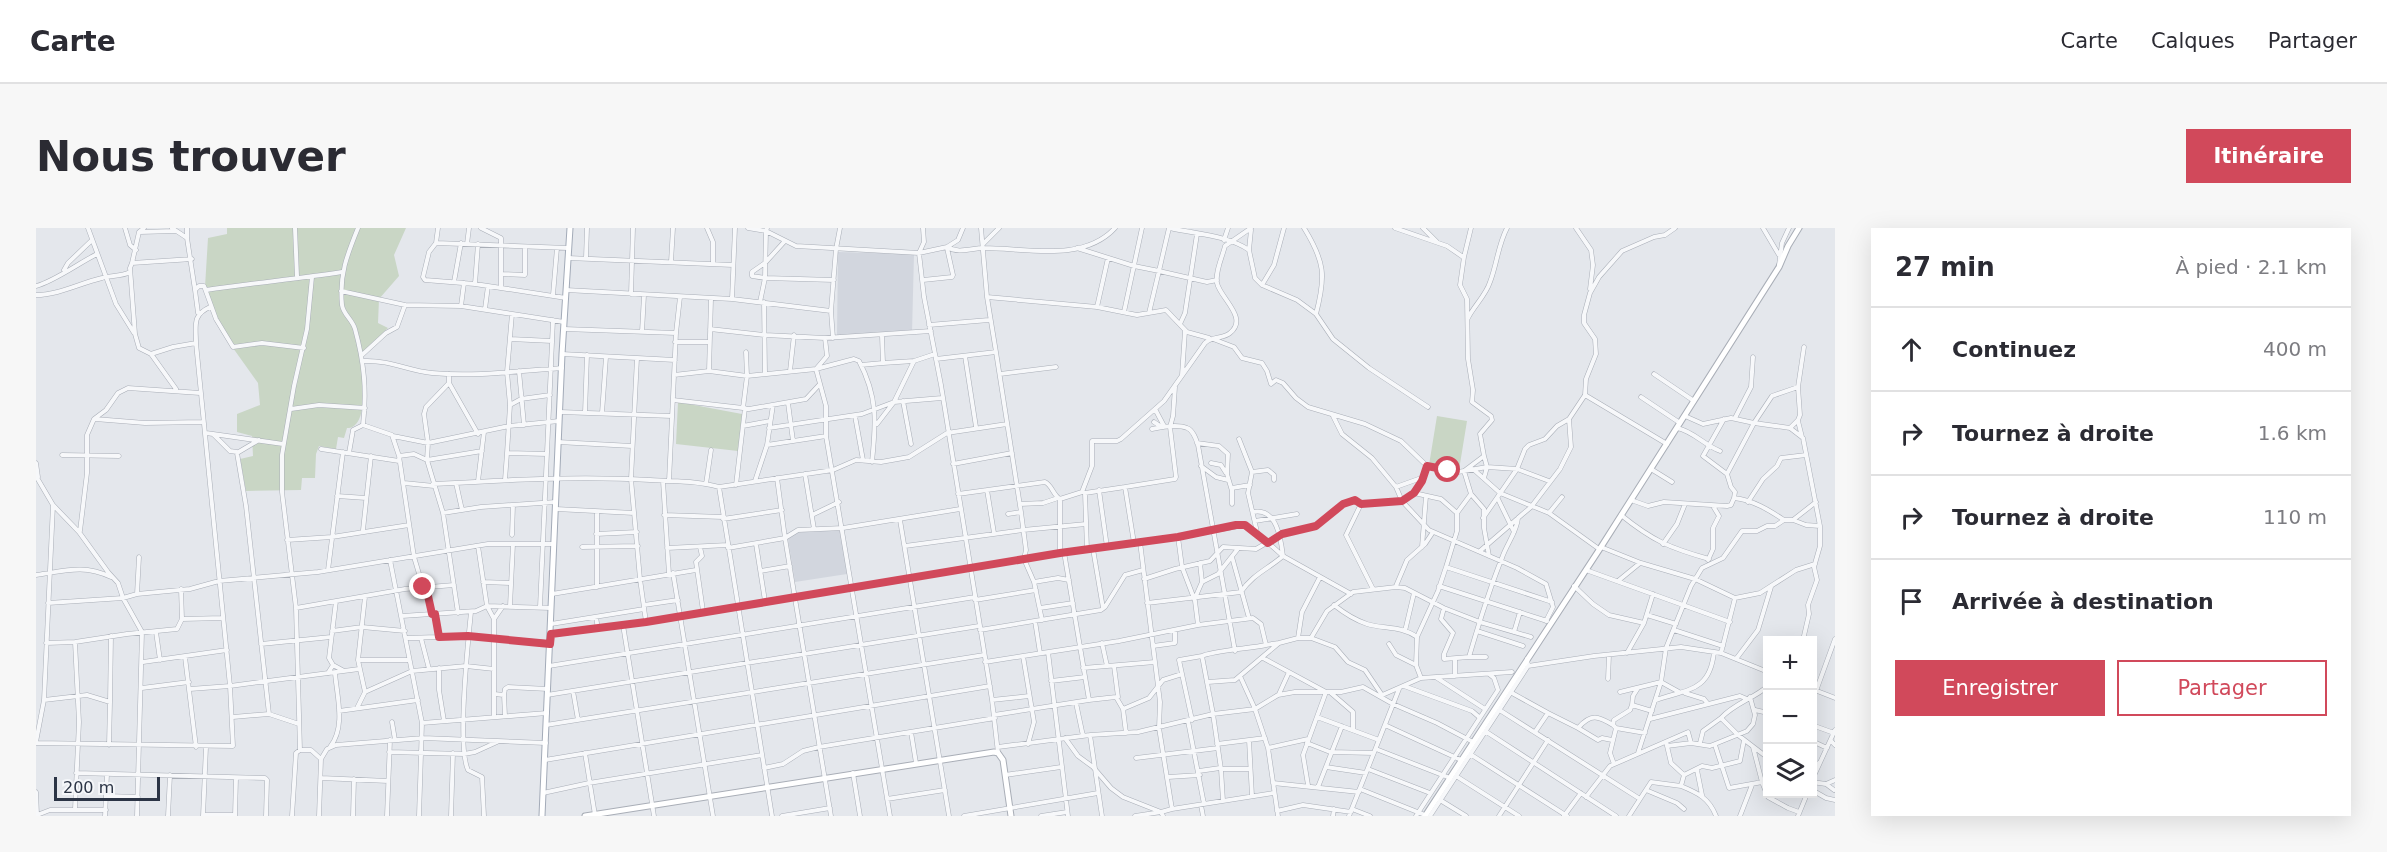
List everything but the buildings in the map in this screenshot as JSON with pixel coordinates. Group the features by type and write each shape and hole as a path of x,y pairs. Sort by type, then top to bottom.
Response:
{"street":[{"path":"88,228 104,277 116,304 135,334"},
{"path":"125,228 130,245 136,250"},
{"path":"144,228 139,232 130,272 135,334 139,348 151,354 196,343"},
{"path":"53,505 44,700 36,742 77,745 233,746 233,717 227,650 200,393 196,343 198,313 187,228"},
{"path":"295,228 297,276"},
{"path":"358,228 342,272 341,291 342,307 354,324 364,361 363,425"},
{"path":"438,228 436,243 429,252 423,279 475,284 566,298"},
{"path":"467,244 471,228"},
{"path":"480,228 501,238 501,288"},
{"path":"542,816 562,354 570,228"},
{"path":"586,258 587,228"},
{"path":"631,294 633,228"},
{"path":"671,262 673,228"},
{"path":"707,228 713,242 713,263"},
{"path":"732,299 735,228"},
{"path":"748,228 766,230 784,242 796,246 919,253 947,247 958,240 963,228"},
{"path":"834,338 831,311 840,228"},
{"path":"981,228 989,320 1020,504 1026,550 1024,559 1037,590 1042,620"},
{"path":"983,247 999,228"},
{"path":"947,247 959,251 983,247 1058,251 1076,248 1104,237 1115,228"},
{"path":"1124,312 1142,228"},
{"path":"1149,313 1169,228 1224,240 1242,245 1249,250"},
{"path":"1224,240 1228,228"},
{"path":"1251,228 1249,250 1255,278 1262,285 1297,300 1316,314 1333,339 1369,368 1428,407"},
{"path":"1103,608 1090,549 1083,493 1092,466 1092,441 1117,441 1155,409 1175,387 1211,339 1230,333 1234,328 1236,316 1232,306 1220,291 1217,280 1225,246 1251,228"},
{"path":"1262,285 1274,265 1284,228"},
{"path":"1304,228 1318,250 1322,271 1323,289 1316,314"},
{"path":"1395,228 1456,250 1464,257"},
{"path":"1423,228 1437,243"},
{"path":"1471,228 1460,285 1467,299 1472,402 1491,416 1486,428 1480,434 1487,466 1484,478"},
{"path":"1468,319 1475,304 1490,285 1501,239 1507,228"},
{"path":"1483,518 1517,469 1528,446 1545,439 1557,426 1569,419 1585,395 1586,378 1596,354 1593,333 1584,323 1593,265 1591,250 1576,228"},
{"path":"1590,292 1599,277 1622,251 1654,237 1665,235 1675,228"},
{"path":"1763,228 1779,255"},
{"path":"1430,816 1453,776 1509,691 1549,621 1586,570 1695,401 1779,267 1797,231 1788,228 1779,255 1779,267"},
{"path":"924,229 924,242 919,253 929,325 990,686 998,750 1003,760 1011,816"},
{"path":"139,232 174,230 187,238"},
{"path":"765,374 762,302 766,230"},
{"path":"1180,324 1185,313 1197,234"},
{"path":"64,271 68,263 92,240"},
{"path":"784,242 765,263 752,272 752,276 834,280"},
{"path":"436,243 568,248"},
{"path":"454,282 461,243"},
{"path":"475,284 478,244"},
{"path":"923,280 952,277 947,247"},
{"path":"501,274 525,275 525,248"},
{"path":"553,295 556,248"},
{"path":"1076,248 1134,266 1207,282 1217,280"},
{"path":"36,286 48,283 64,271 97,254"},
{"path":"568,258 733,265"},
{"path":"1096,307 1108,258"},
{"path":"132,263 192,259"},
{"path":"36,295 60,291 104,277 125,275 130,272"},
{"path":"206,290 274,283 297,276 312,277 342,272"},
{"path":"300,750 296,677 296,608 282,492 283,444 304,348 312,277"},
{"path":"461,306 464,284"},
{"path":"195,290 199,286 204,286 210,307 234,348 262,343 304,348"},
{"path":"485,309 488,286"},
{"path":"566,290 732,299 831,311"},
{"path":"341,291 405,305 461,306 564,322"},
{"path":"642,332 644,295"},
{"path":"669,481 675,342 680,297"},
{"path":"987,297 1096,307 1137,315 1166,310 1185,331 1234,347 1242,358 1262,363 1271,384 1276,380 1283,383 1305,405 1365,424 1401,441 1427,466 1458,472 1487,466 1517,469 1549,481"},
{"path":"709,371 711,299"},
{"path":"362,355 386,333 397,327 405,305"},
{"path":"198,313 210,307"},
{"path":"504,480 509,426 507,372 512,314"},
{"path":"540,607 553,320"},
{"path":"929,325 989,320"},
{"path":"564,329 676,333"},
{"path":"710,330 765,336 794,335 825,338 931,331"},
{"path":"1182,377 1185,331"},
{"path":"790,371 794,335"},
{"path":"882,336 883,363"},
{"path":"816,369 827,356 825,338"},
{"path":"510,339 552,341"},
{"path":"675,342 709,342"},
{"path":"1790,428 1800,415 1798,387 1804,347"},
{"path":"736,485 747,376 746,352"},
{"path":"861,365 914,362 935,357 996,352"},
{"path":"151,354 176,390"},
{"path":"562,354 675,360"},
{"path":"585,413 587,355"},
{"path":"965,356 976,427"},
{"path":"602,414 606,357"},
{"path":"1735,418 1751,387 1753,357"},
{"path":"636,358 631,479 646,622"},
{"path":"674,375 709,371 747,376 816,369 854,359 859,361 875,408 876,424 872,462"},
{"path":"364,361 382,361 429,373 449,374 562,368"},
{"path":"876,424 894,402 914,362"},
{"path":"999,374 1056,367"},
{"path":"816,369 826,406 826,436 839,502 890,816"},
{"path":"519,370 524,425"},
{"path":"449,374 449,383 478,434"},
{"path":"1654,374 1695,401"},
{"path":"449,383 424,408 428,443 426,460 443,513 458,613"},
{"path":"673,400 744,408 773,405 806,399 819,384"},
{"path":"80,532 87,435 94,419 106,410 123,389 135,387 176,390 190,394 200,393"},
{"path":"1165,427 1173,416 1175,387"},
{"path":"1726,474 1772,396 1798,387"},
{"path":"510,405 521,399 550,395"},
{"path":"1585,395 1667,444"},
{"path":"1641,397 1708,446 1720,451"},
{"path":"769,428 855,416 894,402 942,398"},
{"path":"903,401 911,444"},
{"path":"788,403 793,441"},
{"path":"291,410 319,405 365,408"},
{"path":"755,482 767,445 773,405"},
{"path":"1020,504 1043,503 1099,490 1175,479 1165,427 1155,409"},
{"path":"560,412 672,416"},
{"path":"1332,415 1342,434 1362,448 1396,487 1402,501 1424,525 1433,532 1479,551 1546,584 1553,607 1549,621"},
{"path":"855,416 863,460"},
{"path":"1685,416 1703,424 1735,418 1790,428 1802,437"},
{"path":"94,419 145,423 203,422"},
{"path":"1479,551 1531,507 1560,469 1571,447 1569,419"},
{"path":"1631,501 1648,506 1655,503 1731,505 1735,492 1726,474 1703,458 1724,419"},
{"path":"1798,420 1820,526 1820,546 1815,564 1817,580 1808,605 1809,614 1804,636"},
{"path":"349,453 353,430 363,425 392,435 428,443 509,426 560,421"},
{"path":"743,426 770,422"},
{"path":"1154,422 1165,427"},
{"path":"404,483 433,485 557,478 669,481 719,487 833,470 849,462 863,460 872,462 909,457 947,433 1007,424"},
{"path":"1152,429 1187,428 1193,432 1197,443 1235,651"},
{"path":"478,481 484,432"},
{"path":"206,433 283,444"},
{"path":"214,434 230,451 237,452 259,440"},
{"path":"392,435 404,483 414,557 434,614 439,637"},
{"path":"767,445 826,436"},
{"path":"1239,439 1252,472 1248,493 1258,533"},
{"path":"558,442 632,446"},
{"path":"1197,443 1219,446 1228,454 1227,474"},
{"path":"321,449 399,459 414,454 426,460 482,452"},
{"path":"706,484 711,450"},
{"path":"237,452 243,486 268,714"},
{"path":"328,570 343,452"},
{"path":"507,453 547,454"},
{"path":"953,464 1012,453"},
{"path":"62,455 119,456"},
{"path":"1748,502 1763,479 1777,466 1781,458 1806,455"},
{"path":"363,531 371,456"},
{"path":"1464,471 1484,456"},
{"path":"36,463 37,477 53,505 80,532 118,583 123,598 142,632 141,745 137,816"},
{"path":"1211,463 1221,465 1227,474 1232,491 1232,504"},
{"path":"1201,466 1216,477 1229,480"},
{"path":"1144,579 1213,560 1223,547 1237,550 1256,549 1280,535 1316,526 1345,503 1355,500 1361,504 1402,501 1414,493 1424,477 1427,466"},
{"path":"1473,469 1500,493 1549,513 1600,548 1695,579 1735,598 1756,594 1796,570 1815,564"},
{"path":"1651,469 1672,482"},
{"path":"1252,472 1268,470 1274,475 1274,480"},
{"path":"1464,471 1471,494 1484,507 1483,518 1489,556"},
{"path":"805,474 814,529"},
{"path":"1396,487 1424,477"},
{"path":"777,478 831,816"},
{"path":"663,481 667,548 678,600 712,816"},
{"path":"958,494 1047,482 1059,499 1062,553 1069,580 1089,700"},
{"path":"456,483 462,510"},
{"path":"1232,491 1232,488 1250,485"},
{"path":"719,487 772,816"},
{"path":"1125,487 1134,543"},
{"path":"987,490 994,534"},
{"path":"1099,490 1107,547"},
{"path":"1414,493 1441,499 1457,513 1458,522 1446,567 1417,637 1416,665 1421,678"},
{"path":"1457,513 1471,494"},
{"path":"337,496 366,498"},
{"path":"1422,547 1426,496"},
{"path":"1549,513 1562,497"},
{"path":"1734,498 1760,505 1784,520 1820,526"},
{"path":"1498,499 1514,532"},
{"path":"443,513 556,502"},
{"path":"812,515 839,502"},
{"path":"1793,520 1805,508 1816,502"},
{"path":"1361,504 1346,535 1374,589"},
{"path":"1664,544 1677,524 1685,504"},
{"path":"512,535 513,505"},
{"path":"1638,753 1661,682 1666,648 1695,579 1706,566 1713,549 1713,528 1719,516 1713,505"},
{"path":"556,509 634,513"},
{"path":"667,548 756,544 785,538 798,530 843,528 960,509"},
{"path":"664,515 723,518 782,510"},
{"path":"1253,512 1258,511 1272,518 1280,535 1283,556"},
{"path":"597,512 597,587"},
{"path":"1008,514 1021,512"},
{"path":"1255,521 1296,514"},
{"path":"1621,515 1648,537 1677,550 1709,559"},
{"path":"1469,657 1486,601 1518,518"},
{"path":"900,520 949,816"},
{"path":"1706,566 1723,558 1742,531 1758,531 1767,526 1778,525 1784,520"},
{"path":"905,546 1086,524"},
{"path":"287,540 332,537 410,525"},
{"path":"551,634 646,622 795,596 1245,525 1258,533 1283,556 1351,594"},
{"path":"596,534 637,532"},
{"path":"1396,587 1407,560 1422,547 1433,532"},
{"path":"1178,537 1182,567 1194,598 1198,625"},
{"path":"1140,542 1161,711 1159,728 1172,809"},
{"path":"510,606 513,544"},
{"path":"48,603 123,598 219,581 328,570 478,546 555,544"},
{"path":"756,544 765,601"},
{"path":"478,546 487,606 494,618 494,716"},
{"path":"582,547 638,546"},
{"path":"700,547 702,556 696,562 696,570 703,611"},
{"path":"1202,582 1213,578 1220,572 1237,550"},
{"path":"1147,603 1241,592 1254,575 1283,556"},
{"path":"137,594 139,557"},
{"path":"1232,557 1249,618"},
{"path":"390,560 422,723 423,752 419,816"},
{"path":"1194,598 1202,582 1200,563"},
{"path":"1617,581 1641,563"},
{"path":"761,571 790,566"},
{"path":"1446,567 1552,602"},
{"path":"36,575 87,568 112,577"},
{"path":"552,594 696,570"},
{"path":"504,716 504,695 508,687 548,692 573,691 920,636 1075,615 1103,608 1125,575 1143,570"},
{"path":"1586,570 1730,622"},
{"path":"1298,638 1302,612 1320,577"},
{"path":"1034,582 1058,578 1069,580"},
{"path":"483,582 511,583"},
{"path":"296,608 396,591 454,585"},
{"path":"1439,586 1549,621"},
{"path":"1574,586 1609,615 1644,623"},
{"path":"1736,659 1758,630 1771,586"},
{"path":"1311,638 1334,605 1351,594 1396,587 1405,588 1444,608 1480,622 1531,637"},
{"path":"46,643 75,642 177,629 183,619 181,589"},
{"path":"549,666 857,616 1037,590"},
{"path":"1405,632 1414,593"},
{"path":"1627,653 1644,623 1653,594"},
{"path":"1756,594 1767,603"},
{"path":"357,708 365,692 363,673 359,669 358,660 365,597"},
{"path":"1721,653 1735,598"},
{"path":"551,624 678,600"},
{"path":"336,602 328,658 333,665 344,671"},
{"path":"1040,608 1073,603"},
{"path":"1334,605 1364,623 1417,637"},
{"path":"402,616 471,612 487,606 551,608"},
{"path":"494,618 503,606"},
{"path":"1444,608 1441,620 1453,633 1443,657 1447,659 1486,657"},
{"path":"471,612 466,666 464,754 468,770 482,777 484,816"},
{"path":"1514,632 1520,612"},
{"path":"1647,615 1676,624"},
{"path":"596,617 598,629"},
{"path":"183,619 223,618"},
{"path":"985,662 1249,618 1256,619 1261,624 1266,645"},
{"path":"1035,621 1040,654"},
{"path":"623,625 654,816"},
{"path":"332,631 362,627 405,632"},
{"path":"1153,646 1175,643 1175,630"},
{"path":"1674,630 1723,646"},
{"path":"1477,631 1523,646"},
{"path":"156,632 160,660"},
{"path":"109,745 111,636"},
{"path":"406,638 468,636 550,644"},
{"path":"261,644 331,637"},
{"path":"421,638 429,669"},
{"path":"1203,816 1199,773 1180,659 1298,638 1311,638 1335,647 1348,662 1365,670 1380,696"},
{"path":"1817,683 1835,639"},
{"path":"75,642 78,696 75,809"},
{"path":"1102,643 1107,666"},
{"path":"1208,682 1235,680 1279,643"},
{"path":"1389,644 1396,655 1416,665"},
{"path":"1509,691 1528,666 1666,648 1681,647 1721,653 1763,670"},
{"path":"143,662 227,650"},
{"path":"1041,816 1068,814 1060,767 1048,652"},
{"path":"1655,700 1693,690 1702,682 1711,668 1714,652"},
{"path":"546,725 984,655"},
{"path":"1608,680 1609,655"},
{"path":"1023,656 1034,724 1028,744"},
{"path":"1202,656 1218,746 1223,801"},
{"path":"185,657 196,747"},
{"path":"1263,658 1328,692 1353,712 1353,730"},
{"path":"1455,659 1455,676"},
{"path":"1527,659 1528,666"},
{"path":"358,660 409,660"},
{"path":"1083,668 1155,662"},
{"path":"328,673 333,665"},
{"path":"365,692 412,671 466,666 494,669"},
{"path":"1114,666 1126,733"},
{"path":"439,668 439,690 444,721"},
{"path":"190,689 359,669"},
{"path":"1278,695 1289,672"},
{"path":"1380,696 1421,678 1512,672"},
{"path":"330,748 338,736 339,711 335,673"},
{"path":"1123,709 1149,698 1168,677 1182,674"},
{"path":"1417,814 1498,689 1494,678 1489,674"},
{"path":"1240,676 1255,709 1268,748 1278,813 1303,805 1370,816"},
{"path":"1051,681 1085,677"},
{"path":"1436,678 1485,709"},
{"path":"142,688 189,682"},
{"path":"1620,692 1661,682 1691,697 1704,699 1708,704"},
{"path":"545,759 990,686"},
{"path":"585,816 1058,739 1159,728 1213,714 1255,709 1278,695 1295,692 1347,691 1363,687 1473,742"},
{"path":"1351,812 1393,704 1402,687"},
{"path":"1402,687 1472,711 1479,717"},
{"path":"1614,764 1610,753 1615,719 1628,712 1638,687"},
{"path":"1700,744 1703,731 1730,708 1763,690"},
{"path":"573,691 578,720"},
{"path":"1509,691 1598,740 1602,738 1612,740"},
{"path":"1817,691 1835,698"},
{"path":"1308,785 1302,759 1328,692"},
{"path":"494,694 504,695"},
{"path":"44,700 87,695 110,702"},
{"path":"992,700 1029,696"},
{"path":"1650,719 1740,696 1748,698 1755,710 1753,724 1747,731 1715,745 1667,744"},
{"path":"764,768 783,764 807,750 819,747 1089,700 1113,697 1119,699"},
{"path":"339,711 418,700"},
{"path":"1076,703 1083,736"},
{"path":"1632,705 1652,711"},
{"path":"1498,709 1640,799"},
{"path":"1755,710 1763,712"},
{"path":"422,723 547,712"},
{"path":"1535,732 1548,712"},
{"path":"233,717 268,714 299,724"},
{"path":"1578,728 1588,718 1599,716 1615,726 1645,733"},
{"path":"1317,717 1379,740"},
{"path":"1721,718 1763,755"},
{"path":"387,816 392,722"},
{"path":"1385,725 1461,759"},
{"path":"1318,787 1342,726"},
{"path":"1817,726 1834,731 1817,770"},
{"path":"1453,776 1461,759 1469,753 1473,742 1484,730"},
{"path":"1484,730 1616,816"},
{"path":"911,732 916,763"},
{"path":"1586,797 1602,774 1614,764 1638,753 1667,744 1689,732 1691,744"},
{"path":"1090,735 1102,816"},
{"path":"319,816 321,759 323,753 336,745 423,738 546,743"},
{"path":"1065,738 1078,756 1094,767 1111,788 1124,797 1162,814"},
{"path":"1136,758 1194,751 1265,738"},
{"path":"1249,740 1252,796"},
{"path":"1499,816 1548,740"},
{"path":"1684,775 1702,766 1712,768 1741,760 1741,746 1744,740"},
{"path":"389,752 464,754 475,752 499,741"},
{"path":"1268,748 1308,741 1330,752 1375,751 1442,775 1453,776 1519,816"},
{"path":"1831,741 1835,745"},
{"path":"1817,743 1827,748"},
{"path":"1667,744 1671,763 1684,775"},
{"path":"1715,745 1730,788 1763,782"},
{"path":"206,747 203,815 235,816 236,778"},
{"path":"1753,747 1763,775"},
{"path":"292,816 296,753 300,750 311,750 321,759"},
{"path":"451,816 453,753"},
{"path":"585,753 595,815"},
{"path":"1469,753 1565,816 1581,793"},
{"path":"543,793 590,783 762,755"},
{"path":"1005,775 1060,767"},
{"path":"1326,767 1367,771 1430,793"},
{"path":"1168,777 1221,768 1250,769"},
{"path":"1697,770 1702,795"},
{"path":"76,773 267,778 266,816 271,816"},
{"path":"853,773 860,816"},
{"path":"105,816 107,774"},
{"path":"1681,786 1684,775"},
{"path":"168,816 170,776"},
{"path":"321,778 388,781"},
{"path":"353,816 354,779"},
{"path":"1826,784 1835,781 1835,791"},
{"path":"1629,816 1649,784 1653,782 1681,786 1702,795 1711,804 1716,816"},
{"path":"1817,782 1826,784 1835,791"},
{"path":"1273,783 1359,790 1425,816 1439,799"},
{"path":"1740,816 1752,785"},
{"path":"887,799 945,790"},
{"path":"1646,790 1677,803 1684,809"},
{"path":"36,792 37,815 48,810 106,810"},
{"path":"964,816 1098,793"},
{"path":"1138,816 1162,814 1172,809 1274,793"},
{"path":"1817,793 1835,800"},
{"path":"106,796 138,797"},
{"path":"1771,799 1798,814 1805,798"},
{"path":"1439,799 1466,816"},
{"path":"782,816 830,808"},
{"path":"1333,816 1334,809"}],"shaded area":[{"path":"838,252 914,254 912,333 837,337"},
{"path":"841,530 847,574 795,582 787,533"}],"green space":[{"path":"227,228 406,228 394,255 399,276 379,299 378,323 388,328 360,355 363,398 359,419 354,426 347,428 344,438 338,437 336,449 319,446 316,454 315,478 302,478 301,490 246,491 240,459 253,456 252,436 237,432 237,414 260,405 258,383 233,348 210,306 205,287 208,238 227,234"},
{"path":"678,402 742,414 738,451 676,444"},
{"path":"1437,416 1467,421 1459,470 1429,465"}],"route":[{"path":"423,587 426,587 429,596 432,614 435,614 439,637 468,636 550,644 551,634 646,622 1060,553 1178,537 1236,525 1245,525 1268,543 1282,534 1316,526 1345,503 1355,500 1361,504 1402,501 1414,493 1424,477 1427,466 1448,470"}]}
